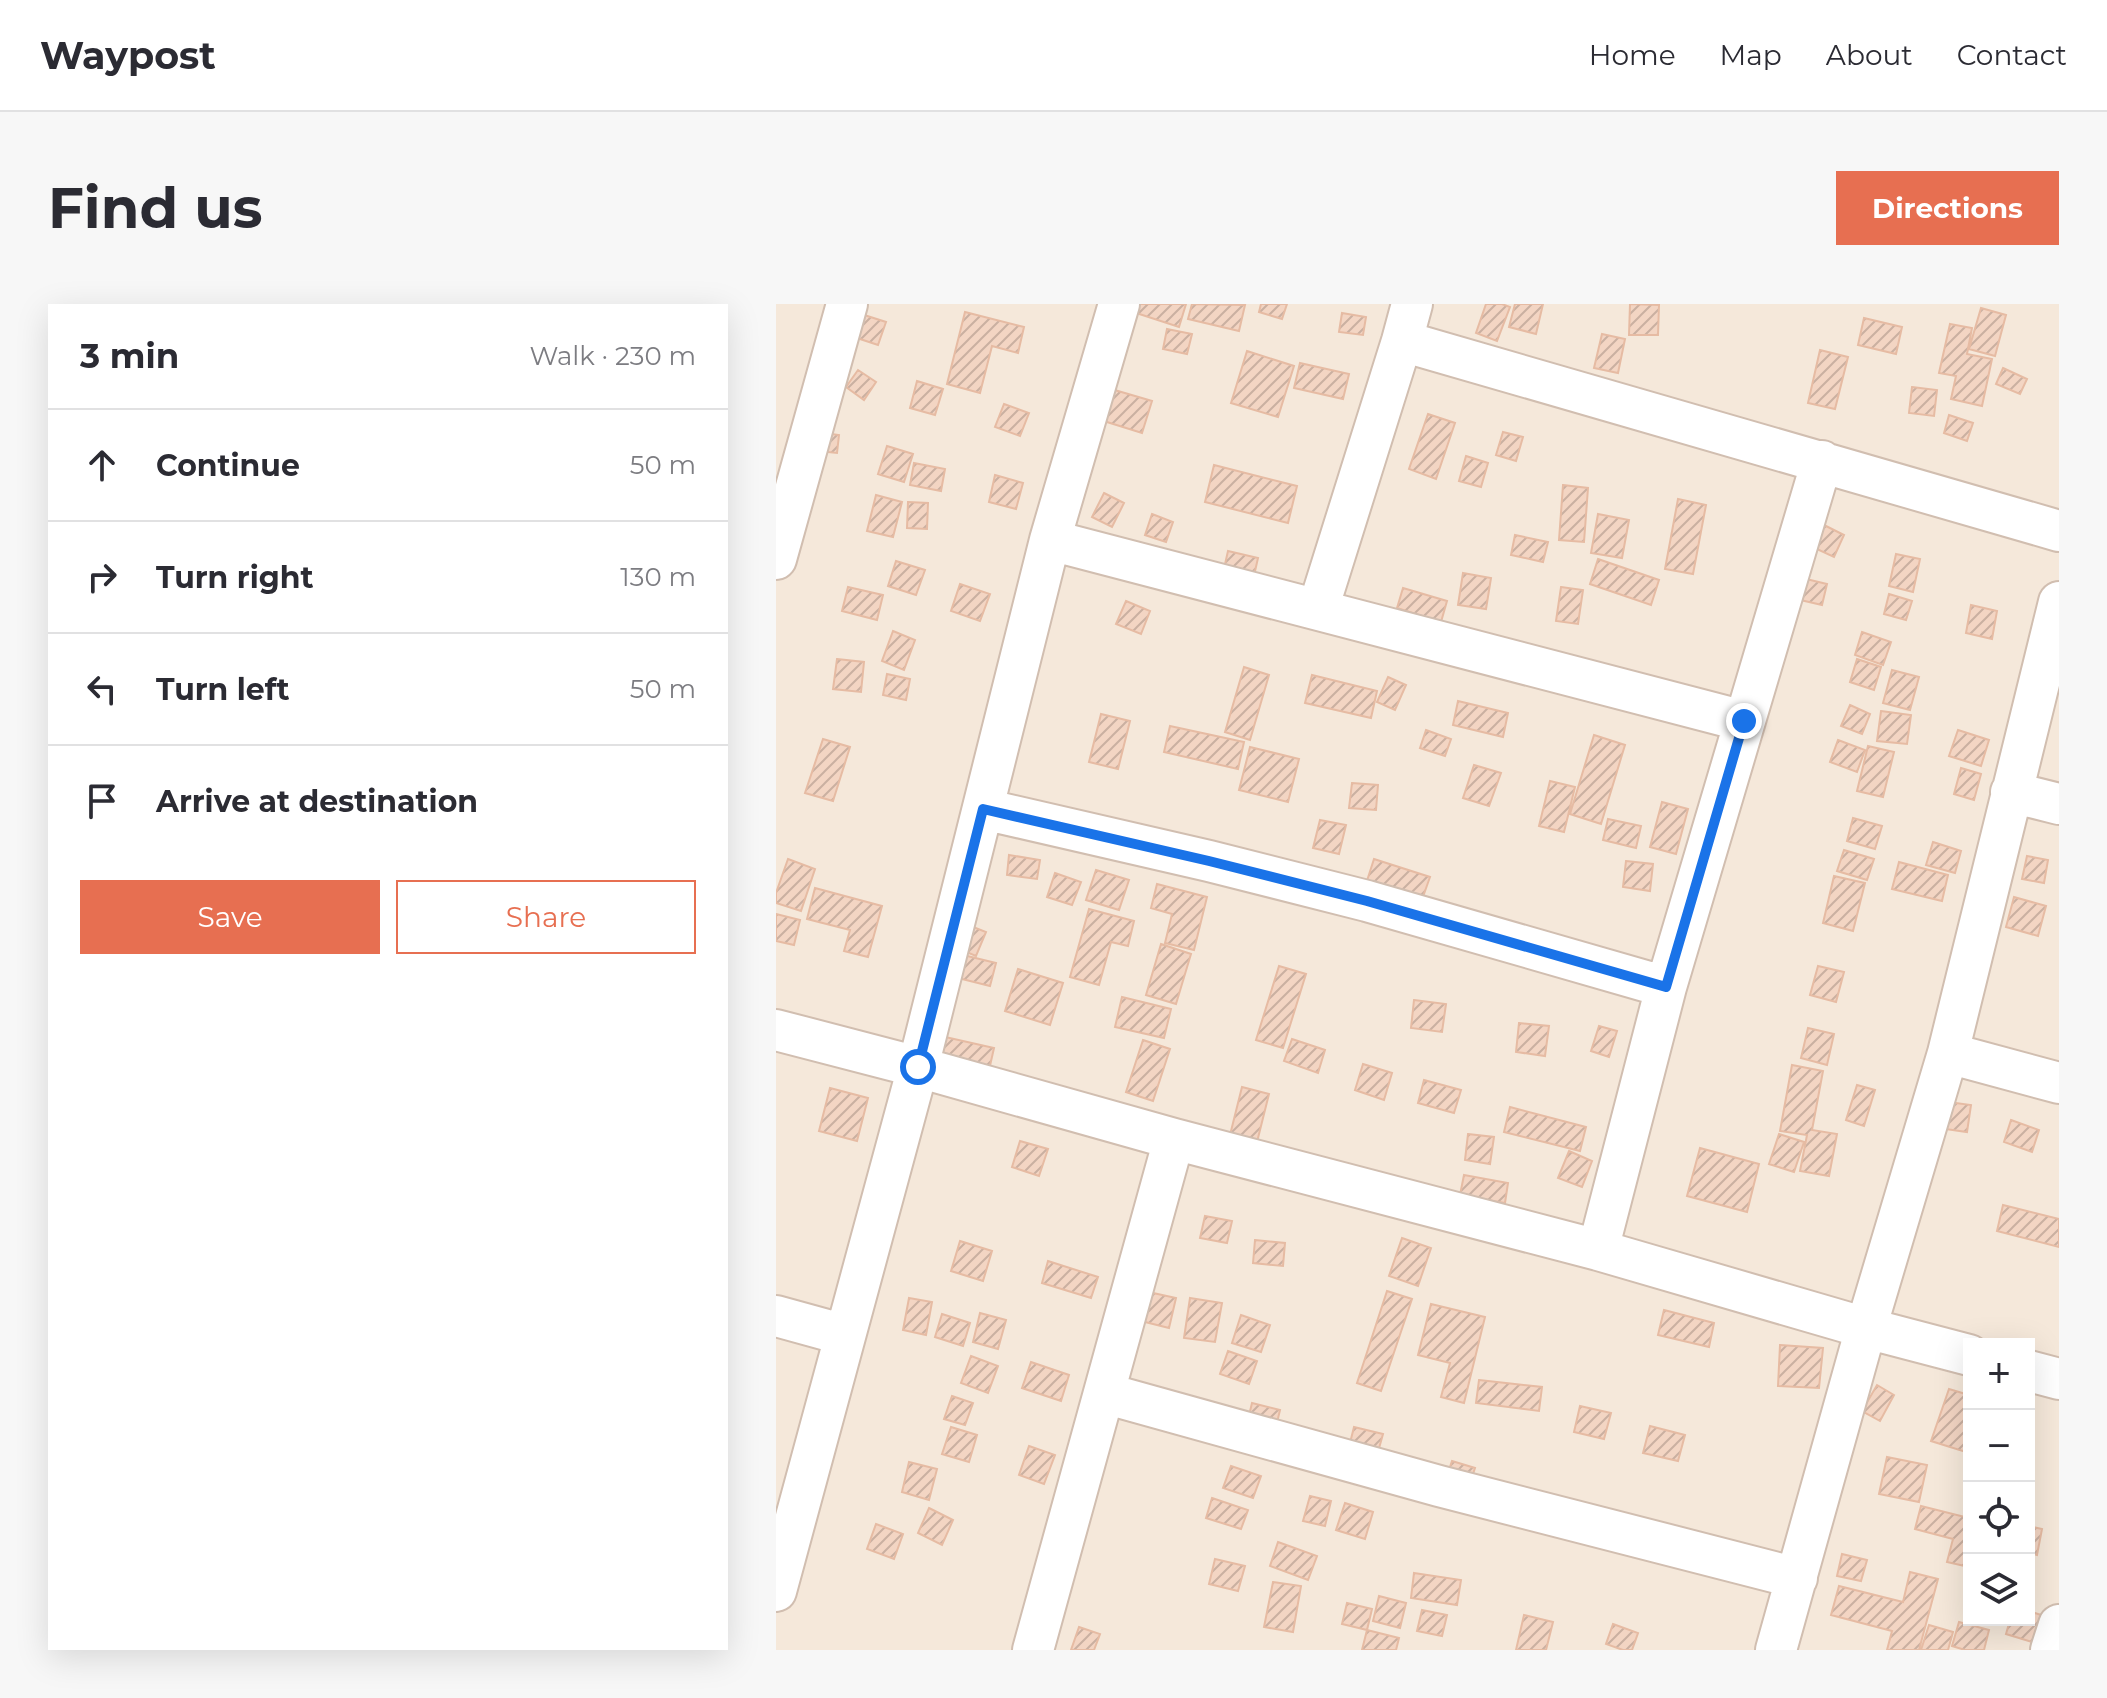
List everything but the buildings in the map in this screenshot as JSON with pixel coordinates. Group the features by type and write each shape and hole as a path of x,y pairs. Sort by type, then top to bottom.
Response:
{"street":[{"path":"776,559 788,474 847,304"},
{"path":"776,1591 918,1067 1050,540 1119,304"},
{"path":"1318,609 1407,323 1822,461 2059,531"},
{"path":"1598,1250 1666,987 1822,461"},
{"path":"1050,540 1744,721"},
{"path":"1776,1650 1866,1328 1948,1053 2059,602"},
{"path":"2011,792 2059,804"},
{"path":"983,809 1194,857 1367,901 1666,987"},
{"path":"776,1030 1598,1250 1963,1353"},
{"path":"1948,1053 2059,1083"},
{"path":"1033,1650 1174,1139"},
{"path":"776,1316 845,1335"},
{"path":"2035,1373 2059,1379"},
{"path":"1104,1393 1439,1486 1797,1578"}],"shaded area":[{"path":"776,304 2059,304 2059,1650 776,1650"}],"route":[{"path":"918,1067 983,809 1367,901 1666,987 1744,721"}]}
